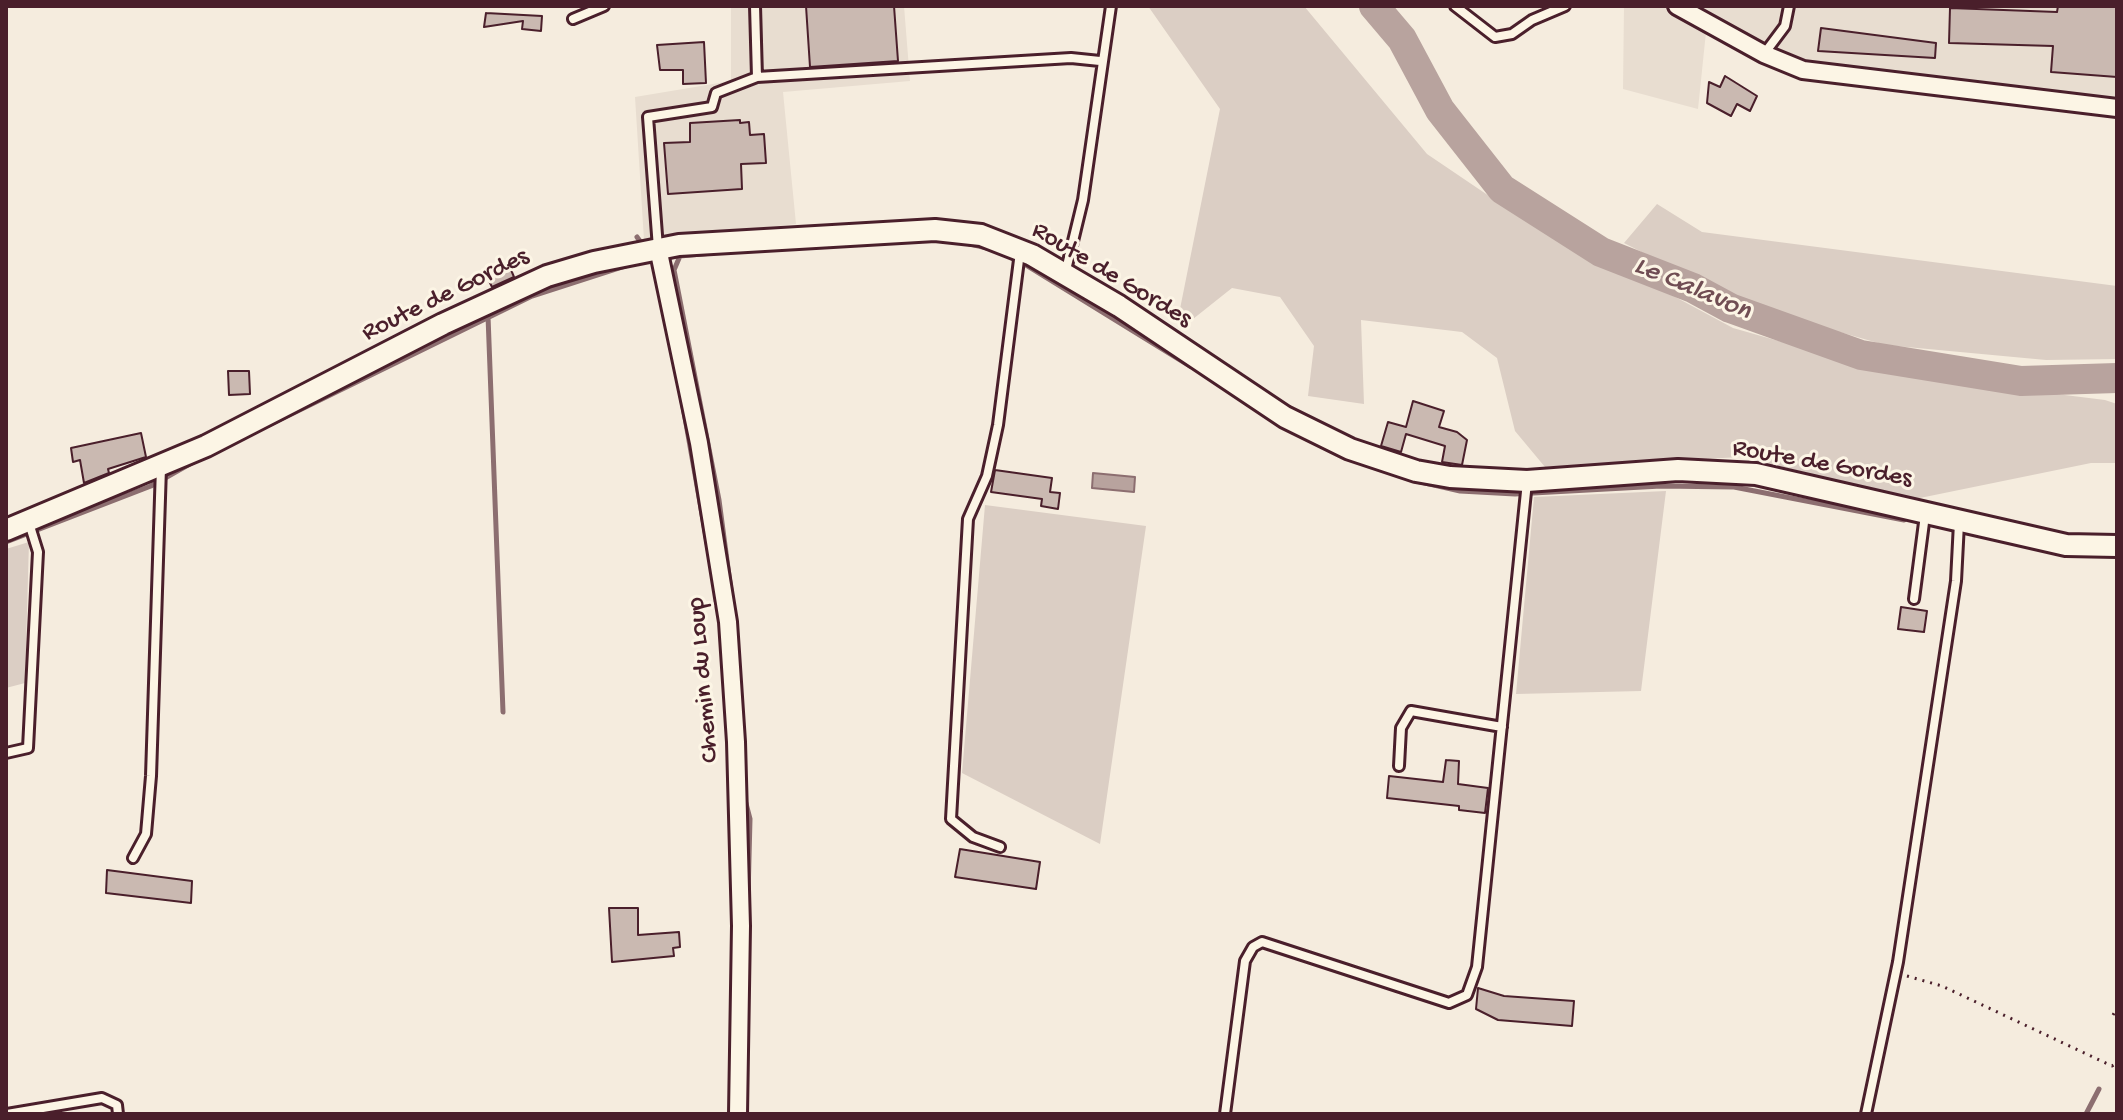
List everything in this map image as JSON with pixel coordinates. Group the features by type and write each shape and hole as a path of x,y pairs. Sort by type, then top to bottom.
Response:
{"street":[{"path":"1677,6 1764,54 1803,70 2117,108"},
{"name":"Route de Gordes","path":"6,530 161,466 521,288 594,262 658,248 786,236 935,230 981,235 1020,250 1065,274 1285,417 1350,449 1416,471 1450,477 1527,481 1678,470 1756,474 2066,545 2117,546"},
{"name":"Chemin du Loup","path":"658,248 699,443 728,622 736,742 741,926 738,1114"}],"lane":[{"path":"573,19 604,6"},
{"path":"755,6 757,77"},
{"path":"1065,274 1083,200 1100,61 1111,6"},
{"path":"1455,6 1495,37 1512,34 1565,6"},
{"path":"1764,54 1785,26 1789,6"},
{"path":"658,248 648,117 712,107 716,93 757,77 1071,58 1100,61"},
{"path":"1000,847 973,837 951,819 968,519 987,476 998,425 1020,250"},
{"path":"133,858 146,834 151,776 161,466"},
{"path":"1225,1114 1245,961 1253,947 1262,942 1449,1003 1467,995 1477,967 1527,481"},
{"path":"1914,599 1927,511"},
{"path":"1866,1114 1896,972 1956,581 1959,519"},
{"path":"6,753 28,748 38,552 29,522"},
{"path":"1399,766 1401,728 1411,711 1502,727"},
{"path":"7,1114 102,1098 117,1105 118,1114"}],"path":[{"path":"1896,972 1942,986 2112,1066 2117,1063"},
{"path":"2113,1015 2117,1008"}],"shaded area":[{"path":"731,6 904,6 910,81 783,92 796,224 644,240 635,97 731,81"},
{"path":"1148,6 1304,6 1427,154 1495,200 1733,328 1895,374 2117,404 2117,463 2091,463 1915,499 1742,457 1545,467 1515,431 1497,358 1462,332 1361,320 1364,404 1308,396 1314,346 1280,297 1232,288 1193,319 1179,314 1220,109"},
{"path":"1624,6 2117,6 2117,99 1801,62 1706,32 1698,109 1623,89"},
{"path":"1657,204 1702,232 2117,286 2117,359 2046,360 1885,345 1745,305 1624,243"},
{"path":"1093,473 1135,477 1134,492 1092,488"},
{"path":"1666,491 1641,691 1516,694 1534,497"},
{"path":"985,505 1146,526 1100,844 962,773"},
{"path":"29,542 25,683 6,688 6,549"}],"building":[{"path":"806,6 894,6 898,61 810,67"},
{"path":"2058,6 2117,6 2117,77 2051,72 2053,46 1949,43 1950,8 2057,12"},
{"path":"486,13 542,16 541,31 522,29 523,21 484,27"},
{"path":"1821,28 1936,43 1935,58 1818,51"},
{"path":"704,42 706,83 683,84 683,70 660,70 657,45"},
{"path":"1725,76 1757,96 1750,111 1737,104 1731,116 1707,103 1709,82 1720,87"},
{"path":"740,120 740,123 749,122 750,135 764,134 766,163 741,164 742,189 668,194 664,143 690,142 690,123"},
{"path":"509,265 514,277 492,287 486,275"},
{"path":"228,371 249,371 250,394 229,395"},
{"path":"1413,401 1444,411 1439,427 1457,432 1467,440 1462,465 1442,462 1445,446 1406,434 1401,452 1381,446 1388,422 1406,427"},
{"path":"141,433 146,457 108,469 109,473 84,483 80,460 73,462 71,448"},
{"path":"995,470 1052,478 1050,492 1060,493 1058,509 1041,506 1042,499 991,492"},
{"path":"1901,607 1927,611 1924,632 1898,629"},
{"path":"1446,760 1459,761 1458,784 1488,788 1485,813 1459,810 1459,806 1387,798 1389,776 1443,782"},
{"path":"960,849 1040,862 1036,889 955,877"},
{"path":"107,870 192,881 191,903 106,893"},
{"path":"609,908 638,908 638,935 679,932 680,947 673,948 674,956 612,962"},
{"path":"1478,988 1504,996 1574,1001 1572,1026 1498,1020 1476,1009"}],"waterway":[{"name":"Le Calavon","path":"1374,6 1402,39 1440,110 1502,189 1601,252 1693,288 1730,308 1861,355 2021,381 2117,378"},
{"path":"637,237 644,247"},
{"path":"962,242 991,249"},
{"path":"713,253 680,256 674,270 719,500 732,598"},
{"path":"1018,260 1190,366"},
{"path":"269,425 532,296 628,265"},
{"path":"488,316 503,712"},
{"path":"681,395 714,582"},
{"path":"6,542 151,486 195,461"},
{"path":"1412,480 1460,491 1515,494 1661,486 1734,487 1904,520"},
{"path":"744,796 750,819 748,897"},
{"path":"2086,1114 2099,1089"}]}
